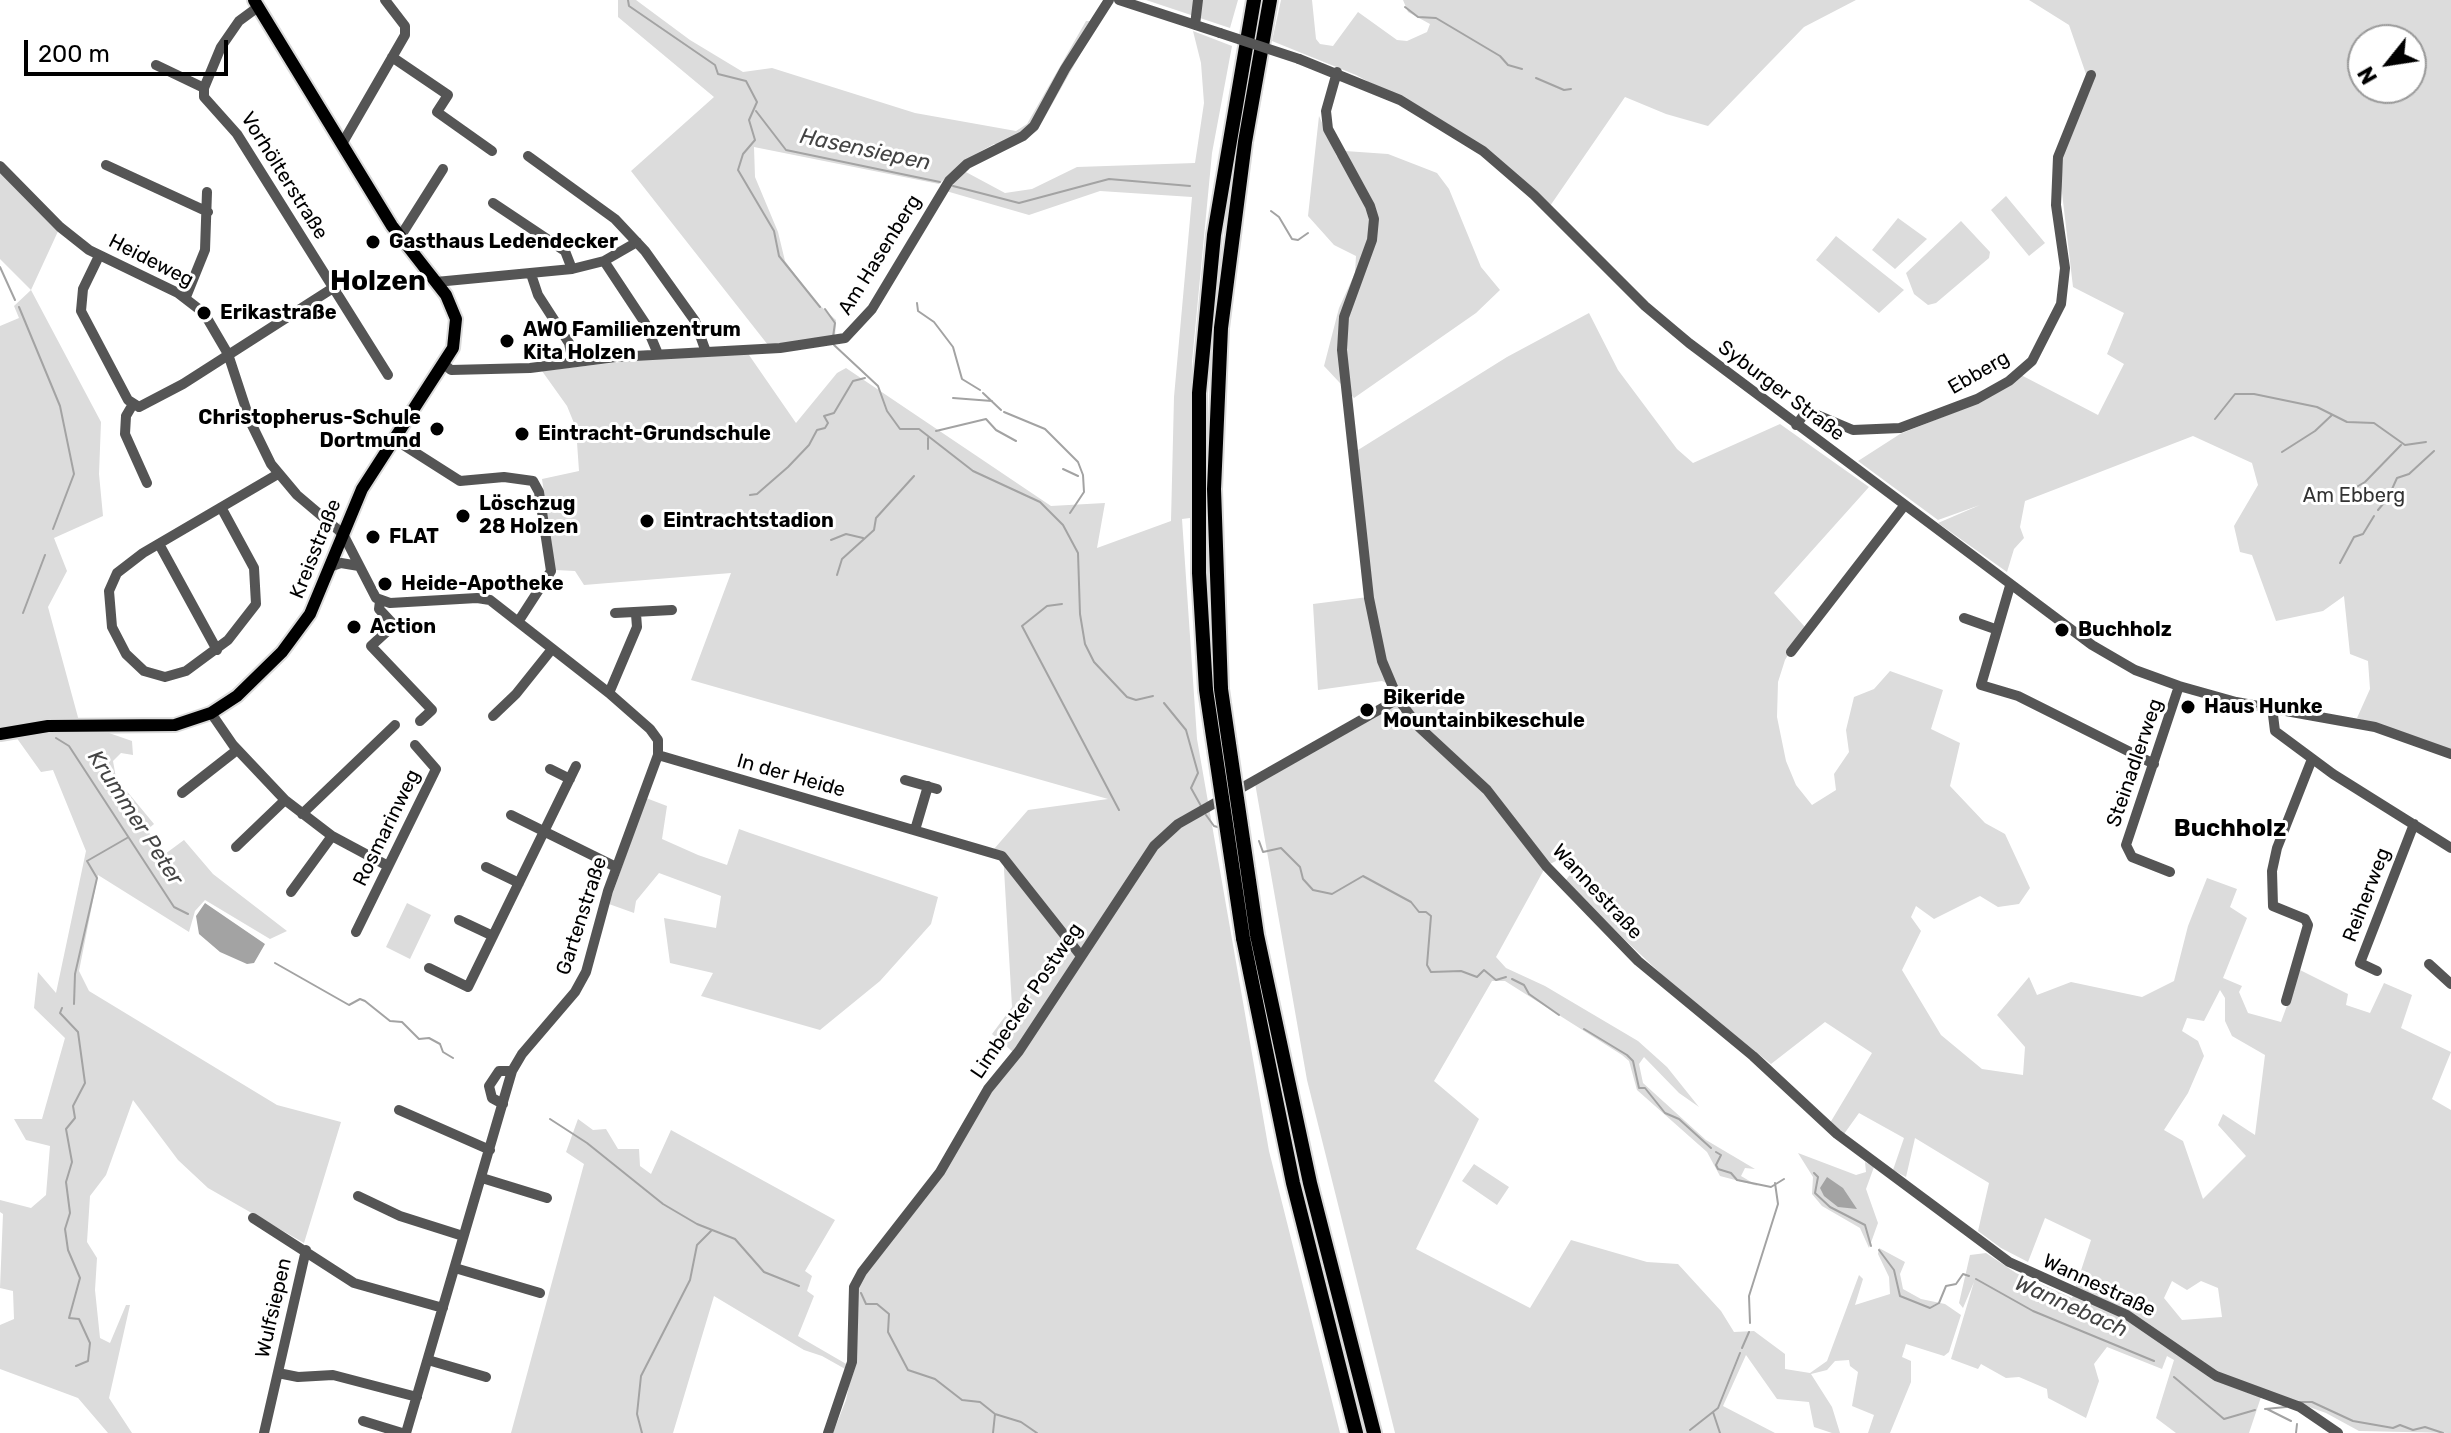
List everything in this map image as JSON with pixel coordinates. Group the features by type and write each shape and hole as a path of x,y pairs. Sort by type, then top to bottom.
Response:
{"highway":[{"path":"1214,689 1214,489 1221,328 1243,157 1270,0"},
{"path":"1254,2 1214,235 1199,393 1199,573 1250,936 1290,1169 1356,1433"},
{"path":"1250,936 1374,1433"}],"main road":[{"name":"Kreisstraße","path":"0,734 48,726 158,727 185,723 211,713 237,696 292,640 314,607 362,489 445,365 453,348 456,319 451,304 400,237 256,4"}],"street":[{"path":"342,144 406,30 385,0"},
{"name":"Am Hasenberg","path":"445,365 451,370 806,345 831,342 849,335 872,309 949,181 967,164 1023,136 1034,126 1065,69 1109,0"},
{"name":"Syburger Straße","path":"1119,0 1337,72 1400,100 1483,151 1558,218 1655,315 2010,586 2115,659 2179,686 2375,727 2451,754"},
{"path":"1195,25 1198,0"},
{"path":"204,88 229,34 256,4"},
{"path":"392,57 448,95 437,112 492,151"},
{"name":"Vorhölterstraße","path":"156,65 204,88 207,103 228,120 388,375"},
{"name":"Wannestraße","path":"1337,72 1326,111 1328,129 1336,149 1364,193 1374,219 1372,240 1344,317 1342,350 1369,598 1382,661 1398,699 1419,727 1487,790 1546,866 1638,961 1753,1056 1837,1134 2009,1262 2127,1315 2216,1376 2300,1407 2338,1433"},
{"name":"Ebberg","path":"1796,425 1803,416 1815,414 1853,430 1900,428 1977,399 2009,381 2032,361 2061,304 2065,268 2056,205 2058,157 2091,75"},
{"path":"528,156 615,219 637,242 677,292 703,336 706,352"},
{"path":"106,165 208,212"},
{"name":"Heideweg","path":"0,166 60,227 99,256 186,297 214,325 228,354 256,435 278,474 305,503 343,534 372,593 380,601 379,609 394,625 371,646 432,710 420,721"},
{"path":"400,237 443,169"},
{"path":"186,297 205,250 207,192"},
{"path":"493,203 565,251 572,269"},
{"path":"436,282 572,269 604,261 637,242"},
{"path":"99,256 83,289 81,311 133,404"},
{"path":"604,261 645,323 658,354"},
{"path":"531,274 538,295 569,343 573,362"},
{"path":"133,404 146,406 333,288"},
{"path":"133,404 126,416 125,434 147,483"},
{"path":"394,439 453,479 466,482 522,478 533,481 539,492 551,571 518,622"},
{"path":"222,509 254,568 258,595 251,614 217,650 186,671 165,677 135,665 118,642 109,611 112,581 130,561 278,474"},
{"path":"1791,652 1904,506"},
{"path":"159,544 217,650"},
{"path":"332,566 341,563 359,566"},
{"path":"2010,586 1981,685 2018,696 2154,764"},
{"path":"380,601 484,598 609,693 655,734 658,755"},
{"path":"615,613 672,610"},
{"path":"609,693 637,627 636,614"},
{"path":"1964,618 1995,629"},
{"path":"493,716 516,694 552,649"},
{"name":"Steinadlerweg","path":"2170,872 2132,857 2126,845 2179,686"},
{"name":"Limbecker Postweg","path":"828,1433 852,1362 854,1287 858,1279 880,1246 940,1172 988,1089 1019,1051 1154,846 1171,829 1204,809 1398,699"},
{"path":"2272,707 2275,731 2312,759 2451,848"},
{"path":"211,713 237,750 285,800 332,836 388,866"},
{"path":"302,814 395,725"},
{"name":"Rosmarinweg","path":"356,932 436,769 415,745"},
{"path":"182,793 237,750"},
{"name":"In der Heide","path":"658,755 1002,856 1081,956"},
{"name":"Gartenstraße","path":"404,1433 512,1071 522,1054 582,983 616,867 658,755"},
{"path":"2286,1001 2308,925 2305,919 2273,906 2272,871 2277,848 2312,759"},
{"path":"429,968 468,987 576,766"},
{"path":"550,769 570,779"},
{"path":"905,780 932,787 915,830"},
{"path":"236,847 285,800"},
{"path":"511,815 616,867"},
{"name":"Reiherweg","path":"2377,971 2360,963 2414,824"},
{"path":"291,892 332,836"},
{"path":"486,867 519,883"},
{"path":"459,920 493,936"},
{"path":"2429,964 2451,984"},
{"name":"Gartenstraße","path":"503,1104 492,1098 489,1086 499,1071 512,1071"},
{"path":"399,1110 490,1150"},
{"path":"482,1178 547,1198"},
{"path":"358,1196 400,1216 463,1236"},
{"name":"Wulfsiepen","path":"253,1218 306,1250 264,1433"},
{"path":"306,1250 354,1283 443,1308"},
{"path":"455,1268 540,1293"},
{"path":"428,1360 486,1377"},
{"path":"278,1373 298,1377 333,1375 417,1397"},
{"path":"363,1421 404,1433"}],"green space":[{"path":"618,0 636,0 690,40 743,72 772,68 915,113 1016,131 1027,124 1086,21 1099,21 1037,131 1012,146 994,144 965,160 939,184 754,147 755,177 778,232 785,261 814,300 836,320 835,338 749,355 796,423 837,373 846,368 1051,506 1105,503 1097,548 1171,521 1174,397 1192,197 1100,191 1029,215 946,191 964,171 1005,193 1032,189 1077,167 1195,163 1204,103 1201,63 1193,31 1232,46 1212,153 1192,362 1190,518 1182,519 1197,739 1269,1151 1340,1433 833,1433 846,1400 854,1361 855,1286 943,1175 991,1091 1019,1057 992,1034 1012,1007 1003,852 994,849 1028,810 1108,799 691,680 731,573 584,585 575,571 555,570 542,479 579,471 576,428 567,406 542,371 768,345 631,171 714,97 618,17"},
{"path":"1146,0 1238,0 1230,28"},
{"path":"1281,0 1312,0 1316,39 1320,44 1333,46 1358,12 1397,40 1407,41 1427,32 1430,24 1408,12 1403,0 1856,0 1804,27 1708,126 1666,114 1625,97 1550,206 1427,114 1356,75 1272,41"},
{"name":"Am Ebberg","path":"2029,0 2451,0 2451,750 2357,718 2370,689 2368,661 2350,654 2344,596 2323,611 2276,621 2252,555 2240,552 2234,526 2258,485 2252,463 2193,436 2025,501 2020,527 2024,538 2014,549 2007,572 1938,523 1980,505 1938,520 1858,461 1900,434 1975,404 2021,375 2098,415 2124,364 2107,354 2124,313 2073,287 2061,184 2064,145 2087,77 2069,25"},
{"path":"1319,116 1337,157 1345,151 1388,154 1437,173 1449,189 1481,267 1500,290 1476,313 1354,398 1324,366 1339,308 1355,273 1356,256 1334,245 1308,216"},
{"path":"0,166 60,227 31,290 0,259"},
{"path":"2006,196 2045,243 2029,256 1991,210"},
{"path":"1898,218 1927,239 1895,269 1872,250"},
{"path":"1961,221 1990,252 1989,258 1936,303 1928,305 1914,294 1906,273"},
{"path":"1836,236 1904,290 1879,313 1816,260"},
{"path":"31,290 101,422 99,474 103,516 54,538 67,571 48,607 79,721 0,730 0,326 19,318 14,306"},
{"path":"1589,313 1618,370 1677,449 1693,463 1780,424 1869,487 1774,593 1805,627 1785,660 1778,682 1777,717 1786,761 1796,785 1812,805 1836,790 1834,774 1849,752 1846,730 1854,697 1874,689 1890,671 1943,690 1931,729 1960,743 1950,786 1985,823 2005,834 2030,888 2019,904 1998,907 1980,896 1934,919 1916,906 1911,917 1921,931 1902,970 1941,1035 1982,1069 2023,1075 2025,1047 1997,1015 2029,977 2037,995 2071,982 2142,997 2174,981 2188,926 2207,878 2237,889 2230,907 2247,918 2223,978 2242,986 2239,992 2248,1013 2281,1022 2300,970 2348,994 2346,1005 2370,1013 2384,983 2412,995 2401,1028 2451,1052 2432,1099 2451,1110 2451,1433 2359,1431 2326,1413 2223,1376 2261,1397 2249,1433 2176,1433 2156,1418 2174,1360 2167,1356 2162,1369 2107,1347 2094,1364 2099,1381 2086,1418 2048,1398 2047,1389 2019,1377 2006,1378 1981,1364 1978,1369 1951,1359 1974,1282 1963,1308 1959,1303 1970,1255 1986,1253 2016,1273 2072,1298 2091,1240 2045,1218 2028,1262 2001,1248 1978,1231 1989,1183 1915,1138 1906,1177 1893,1170 1904,1138 1859,1113 1844,1134 1830,1123 1872,1053 1825,1022 1771,1064 1675,987 1623,938 1566,880 1574,869 1562,858 1546,866 1496,957 1506,968 1545,986 1638,1041 1667,1067 1699,1107 1679,1093 1644,1057 1639,1064 1643,1083 1706,1140 1755,1169 1745,1168 1741,1176 1758,1186 1720,1176 1707,1152 1637,1090 1629,1061 1622,1055 1505,981 1492,981 1434,1081 1479,1119 1416,1249 1530,1308 1571,1240 1647,1262 1678,1264 1721,1311 1734,1332 1754,1331 1785,1354 1785,1369 1810,1373 1827,1361 1859,1275 1863,1279 1855,1305 1890,1294 1889,1277 1878,1254 1879,1248 1905,1262 1900,1274 1903,1289 1921,1299 1945,1304 1961,1315 1949,1352 1944,1356 1906,1344 1902,1357 1911,1361 1911,1382 1890,1433 1868,1433 1874,1415 1852,1406 1858,1372 1850,1366 1849,1360 1835,1361 1827,1370 1811,1374 1832,1407 1840,1433 1832,1433 1814,1427 1809,1402 1777,1399 1746,1355 1723,1406 1775,1433 1395,1433 1307,1080 1255,783 1397,699 1391,685 1382,681 1318,690 1313,604 1368,597 1350,455 1507,357","holes":["2220,990 2225,998 2225,1021 2232,1036 2265,1055 2255,1135 2223,1114 2218,1125 2246,1156 2203,1199 2183,1141 2164,1130 2188,1093 2204,1056 2198,1041 2182,1031 2187,1018 2204,1021","2172,1281 2187,1290 2201,1281 2218,1288 2222,1317 2182,1320 2164,1298"]},
{"path":"36,733 109,733 132,741 133,755 121,753 113,761 116,778 154,824 147,830 165,854 184,840 213,874 287,931 270,939 205,900 195,911 189,932 98,875 79,971 89,991 277,1105 341,1122 304,1243 208,1188 178,1160 133,1100 106,1175 90,1196 87,1242 97,1258 95,1290 100,1338 110,1343 126,1305 130,1305 109,1398 132,1433 108,1433 78,1398 0,1369 0,1325 14,1319 13,1291 0,1288 3,1214 0,1212 0,1200 31,1208 46,1195 50,1146 26,1140 14,1119 42,1119 65,1038 34,1008 38,972 56,993 86,851 53,770 41,772 16,737"},
{"path":"646,798 667,806 662,839 698,855 727,865 739,829 938,897 931,924 880,981 820,1030 701,996 713,973 670,963 664,918 716,928 721,896 659,873 636,901 634,913 609,904"},
{"path":"407,903 431,915 410,959 386,947"},
{"path":"578,1119 593,1130 606,1129 618,1149 639,1149 640,1166 651,1174 671,1130 835,1220 805,1271 812,1276 807,1291 814,1296 798,1336 848,1365 847,1370 804,1350 714,1296 673,1433 511,1433 584,1164 566,1152"},
{"path":"1798,1153 1856,1175 1866,1172 1865,1162 1874,1167 1866,1189 1878,1223 1869,1248 1860,1228 1822,1206 1812,1194 1813,1177"},
{"path":"1474,1164 1509,1187 1497,1205 1462,1181"}],"shaded area":[{"path":"205,903 265,944 254,963 247,964 220,952 199,934 196,916"},
{"path":"1827,1177 1843,1188 1857,1209 1838,1207 1824,1196 1820,1188"}],"waterway":[{"name":"Wannebach","path":"628,0 629,6 715,65 718,74 746,81 757,102 749,120 755,140 743,154 738,170 774,231 779,256 820,307"},
{"path":"1405,7 1418,17 1436,18 1500,56 1508,65 1522,69"},
{"path":"1536,78 1564,90 1571,89"},
{"name":"Hasensiepen","path":"756,111 786,150 940,182"},
{"name":"Hasensiepen","path":"953,186 1019,203 1109,179 1190,186"},
{"name":"Hasensiepen","path":"1271,211 1279,217 1292,239 1298,240 1308,233"},
{"name":"Krummer Peter","path":"0,267 15,300"},
{"path":"917,303 918,311 934,322 953,347 962,379 980,390"},
{"name":"Krummer Peter","path":"19,307 60,406 74,474 53,529"},
{"name":"Wannebach","path":"825,309 835,323 833,337"},
{"name":"Wannebach","path":"834,345 878,386 887,411 900,429 919,429 973,471 1040,502 1063,525 1078,553 1080,614 1085,644 1094,662 1127,697 1136,700 1153,696"},
{"path":"750,495 757,494 788,467 809,445 817,430 825,428 828,423 824,416 834,413 853,381 865,378"},
{"path":"983,393 1001,410"},
{"path":"2215,419 2235,394 2254,394 2317,407 2347,422 2374,423 2405,445 2426,442"},
{"path":"953,398 992,401"},
{"path":"1004,412 1045,429 1078,462 1084,492 1070,513"},
{"path":"2282,452 2315,431 2332,415"},
{"path":"936,431 986,419 996,430 1016,441"},
{"path":"928,438 928,449"},
{"path":"2353,489 2365,482 2401,445"},
{"path":"2378,510 2388,498 2397,478 2409,474 2434,451"},
{"path":"1063,469 1078,476"},
{"path":"837,575 842,559 874,530 876,518 914,476"},
{"path":"2340,563 2354,537 2363,534 2374,516"},
{"path":"831,540 846,534 863,538"},
{"name":"Krummer Peter","path":"23,613 45,555"},
{"path":"1062,604 1047,606 1022,626 1119,810"},
{"name":"Wannebach","path":"1164,703 1186,730 1198,773 1191,788 1201,806"},
{"name":"Krummer Peter","path":"56,738 69,746 174,907 188,914"},
{"name":"Wannebach","path":"1206,815 1214,826 1221,828"},
{"name":"Wulfsiepen","path":"74,1004 75,974 97,878 87,861 127,838"},
{"name":"Wannebach","path":"1259,841 1263,852 1281,848 1300,867 1303,879 1313,890 1332,894 1363,876 1411,902 1419,912 1426,912 1431,916 1427,965 1431,972 1461,971 1477,977 1484,970 1496,980 1506,977"},
{"name":"Krummer Peter","path":"275,963 349,1005 360,999 365,1001 390,1021 402,1022 419,1039 429,1038 440,1044 443,1052 453,1058"},
{"name":"Wannebach","path":"1512,979 1524,985 1529,994 1559,1015"},
{"name":"Wulfsiepen","path":"62,1008 60,1013 78,1032 85,1083 73,1106 75,1118 66,1129 72,1162 66,1182 70,1213 65,1229 68,1250 80,1278 69,1318 79,1319 90,1343 88,1361 76,1366"},
{"name":"Wannebach","path":"1584,1029 1627,1055 1633,1061 1639,1088 1645,1088 1665,1113 1679,1119 1711,1148"},
{"name":"Krummer Peter","path":"550,1119 587,1143 663,1204 697,1224 735,1239 764,1272 799,1286"},
{"name":"Wannebach","path":"1716,1152 1721,1155 1716,1165 1718,1169 1731,1173 1737,1180 1771,1187 1784,1179"},
{"name":"Wannebach","path":"1814,1173 1818,1177 1815,1193 1830,1207 1865,1225 1871,1246"},
{"path":"1750,1323 1749,1296 1778,1204 1775,1183"},
{"path":"642,1433 637,1414 641,1376 690,1280 697,1245 711,1231"},
{"name":"Wannebach","path":"1879,1250 1894,1270 1900,1296 1930,1308 1939,1303 1946,1286 1956,1284 1963,1274 1969,1276"},
{"name":"Wannebach","path":"1976,1279 2033,1311 2154,1361"},
{"name":"Krummer Peter","path":"861,1293 866,1304 877,1304 889,1314 888,1332 908,1370 935,1379 962,1400 980,1402 995,1414 1021,1422 1037,1433"},
{"path":"1742,1348 1749,1332"},
{"path":"1690,1430 1718,1408 1740,1353"},
{"name":"Wannebach","path":"2174,1377 2224,1419 2255,1410"},
{"name":"Wannebach","path":"2298,1402 2312,1402 2353,1421 2393,1428 2400,1425 2413,1430 2425,1427 2443,1433"},
{"name":"Wannebach","path":"2265,1409 2286,1407"},
{"path":"2267,1409 2291,1421"},
{"path":"1713,1412 1720,1433"},
{"path":"993,1433 995,1414"},
{"path":"2296,1433 2297,1424"}],"place":[{"name":"Gasthaus Ledendecker","path":"373,242"},
{"name":"Erikastraße","path":"204,313"},
{"name":"AWO Familienzentrum Kita Holzen","path":"507,341"},
{"name":"Christopherus-Schule Dortmund","path":"437,429"},
{"name":"Eintracht-Grundschule","path":"522,434"},
{"name":"Löschzug 28 Holzen","path":"463,516"},
{"name":"Eintrachtstadion","path":"647,521"},
{"name":"FLAT","path":"373,537"},
{"name":"Heide-Apotheke","path":"385,584"},
{"name":"Action","path":"354,627"},
{"name":"Buchholz","path":"2062,630"},
{"name":"Haus Hunke","path":"2188,707"},
{"name":"Bikeride Mountainbikeschule","path":"1367,710"}],"district":[{"name":"Holzen","path":"378,282"},
{"name":"Buchholz","path":"2230,829"}]}
